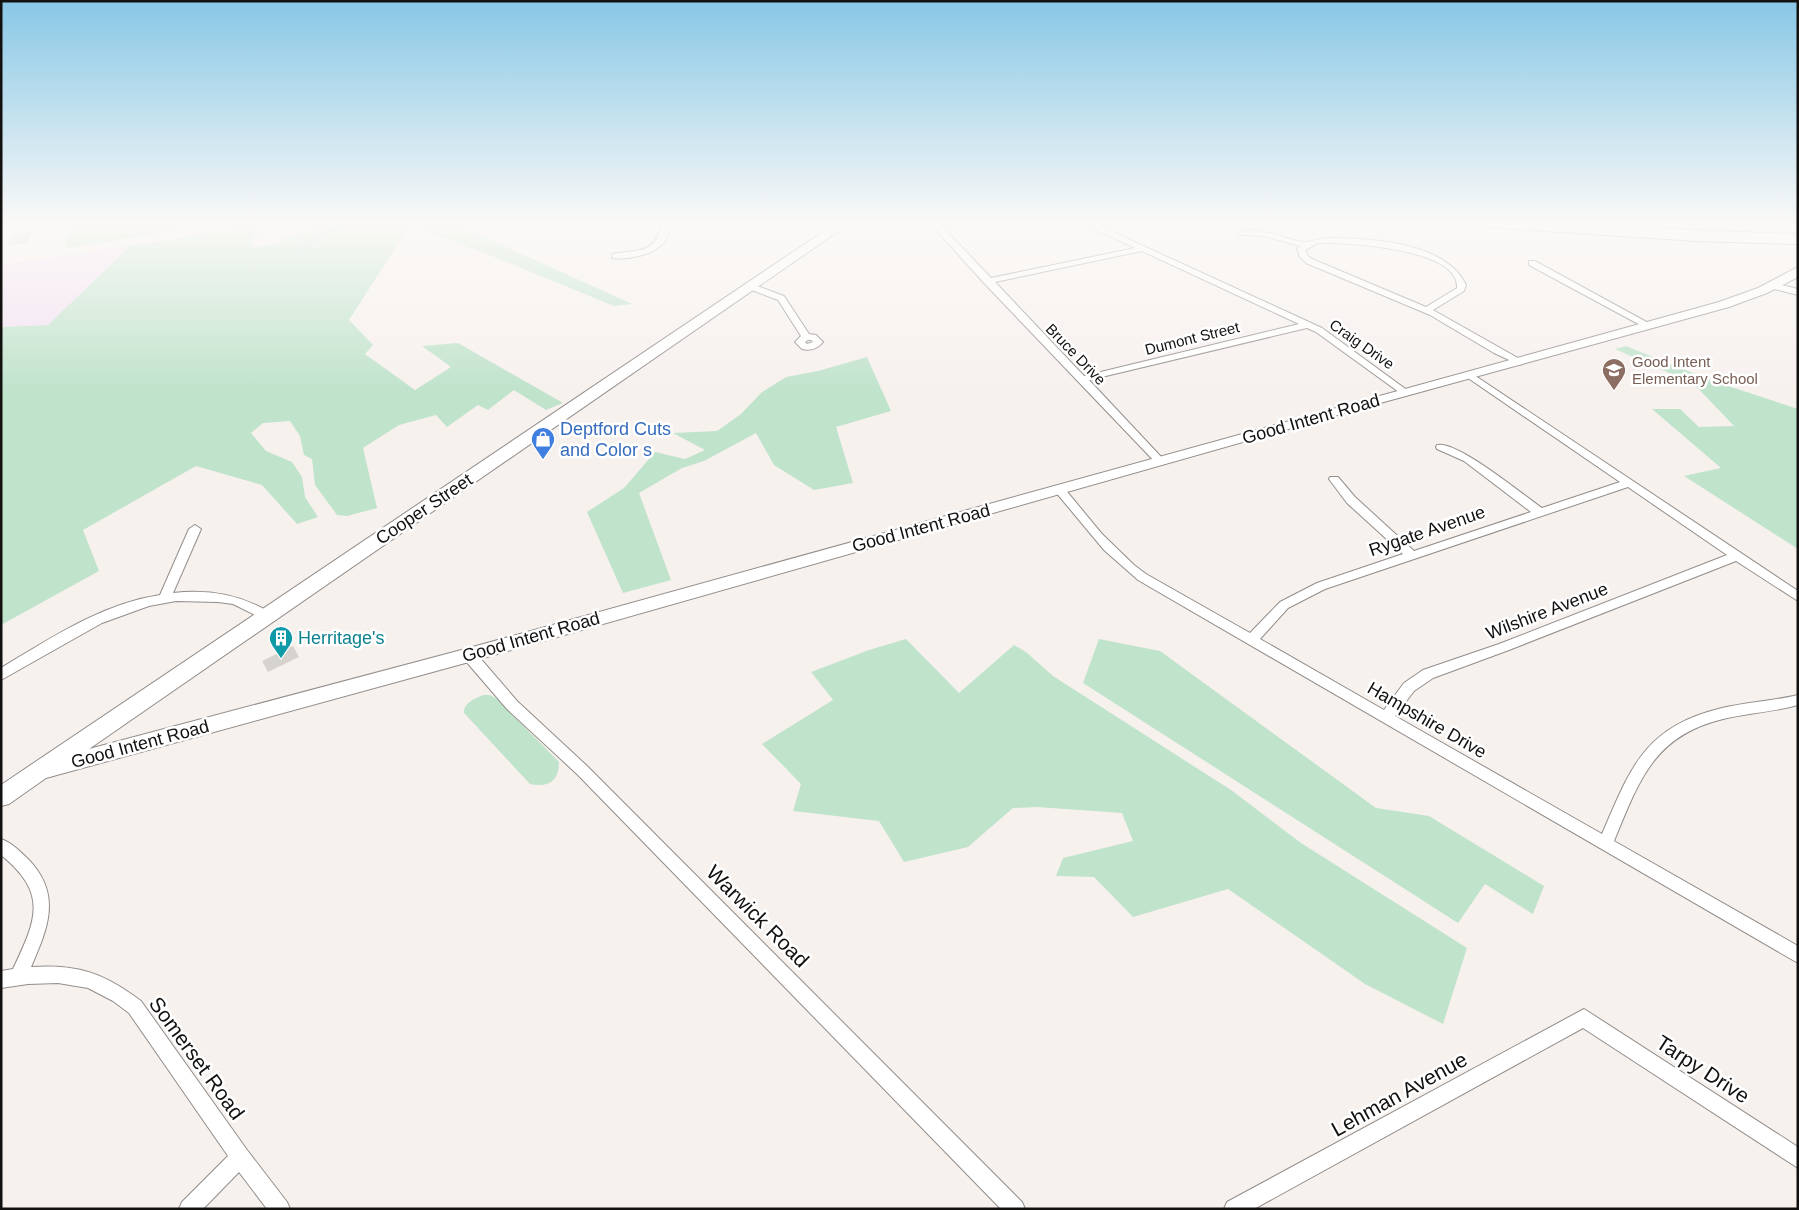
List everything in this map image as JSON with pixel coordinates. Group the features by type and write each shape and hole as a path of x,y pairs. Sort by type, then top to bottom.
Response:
{"main road":[{"name":"Cooper Street","path":"1,797 764,277"},
{"name":"Good Intent Road","path":"39,771 469,655 1520,362 1738,300 1774,286 1788,277"}],"street":[{"name":"Bruce Drive","path":"984,277 1160,461"},
{"path":"987,281 1004,277"},
{"name":"Craig Drive","path":"1204,277 1308,325 1350,352 1406,393"},
{"path":"1349,277 1427,310 1498,352 1520,362"},
{"path":"1427,310 1461,289 1462,285 1457,277"},
{"path":"1559,277 1647,325"},
{"path":"752,286 781,298 806,337"},
{"path":"1774,286 1798,292"},
{"name":"Dumont Street","path":"1082,379 1308,325"},
{"path":"1470,376 1798,597"},
{"path":"1441,447 1468,459 1539,512"},
{"path":"1334,479 1351,500 1411,555"},
{"name":"Rygate Avenue","path":"1251,640 1284,605 1298,596 1321,586 1629,482"},
{"name":"Hampshire Drive","path":"1060,490 1126,566 1142,577 1798,955"},
{"path":"165,596 195,529"},
{"name":"Wilshire Avenue","path":"1386,718 1408,687 1428,674 1504,647 1736,556"},
{"path":"1,675 97,619 165,596 213,597 240,602 265,616"},
{"name":"Warwick Road","path":"469,655 512,705 582,770 1015,1209"},
{"path":"1605,844 1642,766 1659,744 1710,717 1798,700"},
{"path":"1,846 15,857 35,880 42,899 34,938 19,975"},
{"name":"Somerset Road","path":"1,980 19,975 56,975 92,981 113,990 135,1007 240,1157 280,1209"},
{"name":"Tarpy Drive","path":"1584,1018 1798,1158"},
{"name":"Lehman Avenue","path":"1234,1209 1584,1018"},
{"path":"190,1209 240,1157"}],"shaded area":[{"path":"1,277 97,277 48,325 1,327"}],"green space":[{"path":"97,277 376,277 349,320 373,345 365,354 415,390 451,367 422,346 458,343 563,403 546,410 514,390 488,410 478,405 447,427 436,415 399,425 363,448 377,508 347,516 337,515 315,485 312,459 304,455 300,436 290,421 263,423 251,433 266,451 292,462 302,477 305,497 318,517 297,524 262,485 196,466 83,530 99,571 1,625 1,327 48,325"},
{"path":"544,277 573,277 632,304 614,306"},
{"path":"1626,346 1710,380 1798,409 1798,549 1684,476 1721,468 1652,409 1680,409 1699,427 1734,426 1694,384 1615,349"},
{"path":"867,357 891,411 836,427 853,483 814,490 774,465 756,433 704,461 682,468 639,493 671,580 623,593 587,512 624,488 655,452 685,459 705,450 673,433 717,431 741,414 761,393 786,377 818,371"},
{"path":"906,639 959,693 1014,645 1026,652 1053,676 1231,790 1301,843 1467,948 1443,1024 1365,984 1228,889 1133,917 1094,877 1056,876 1063,858 1133,841 1122,813 1037,807 1013,808 968,847 904,862 879,821 793,811 801,784 762,744 833,700 811,672 869,650"},
{"path":"1099,639 1160,651 1376,808 1429,816 1544,886 1533,914 1485,884 1458,923 1083,683"},
{"path":"483,695 490,695 497,699 559,762 557,774 551,782 542,785 530,784 464,713 464,709 468,704"}],"building":[{"name":"Herritage's","path":"293,646 299,657 268,672 262,661"}],"place":[{"name":"Good Intent Elementary School","path":"1614,391"},
{"name":"Deptford Cuts and Color s","path":"543,460"},
{"name":"Herritage's","path":"281,659"}]}
